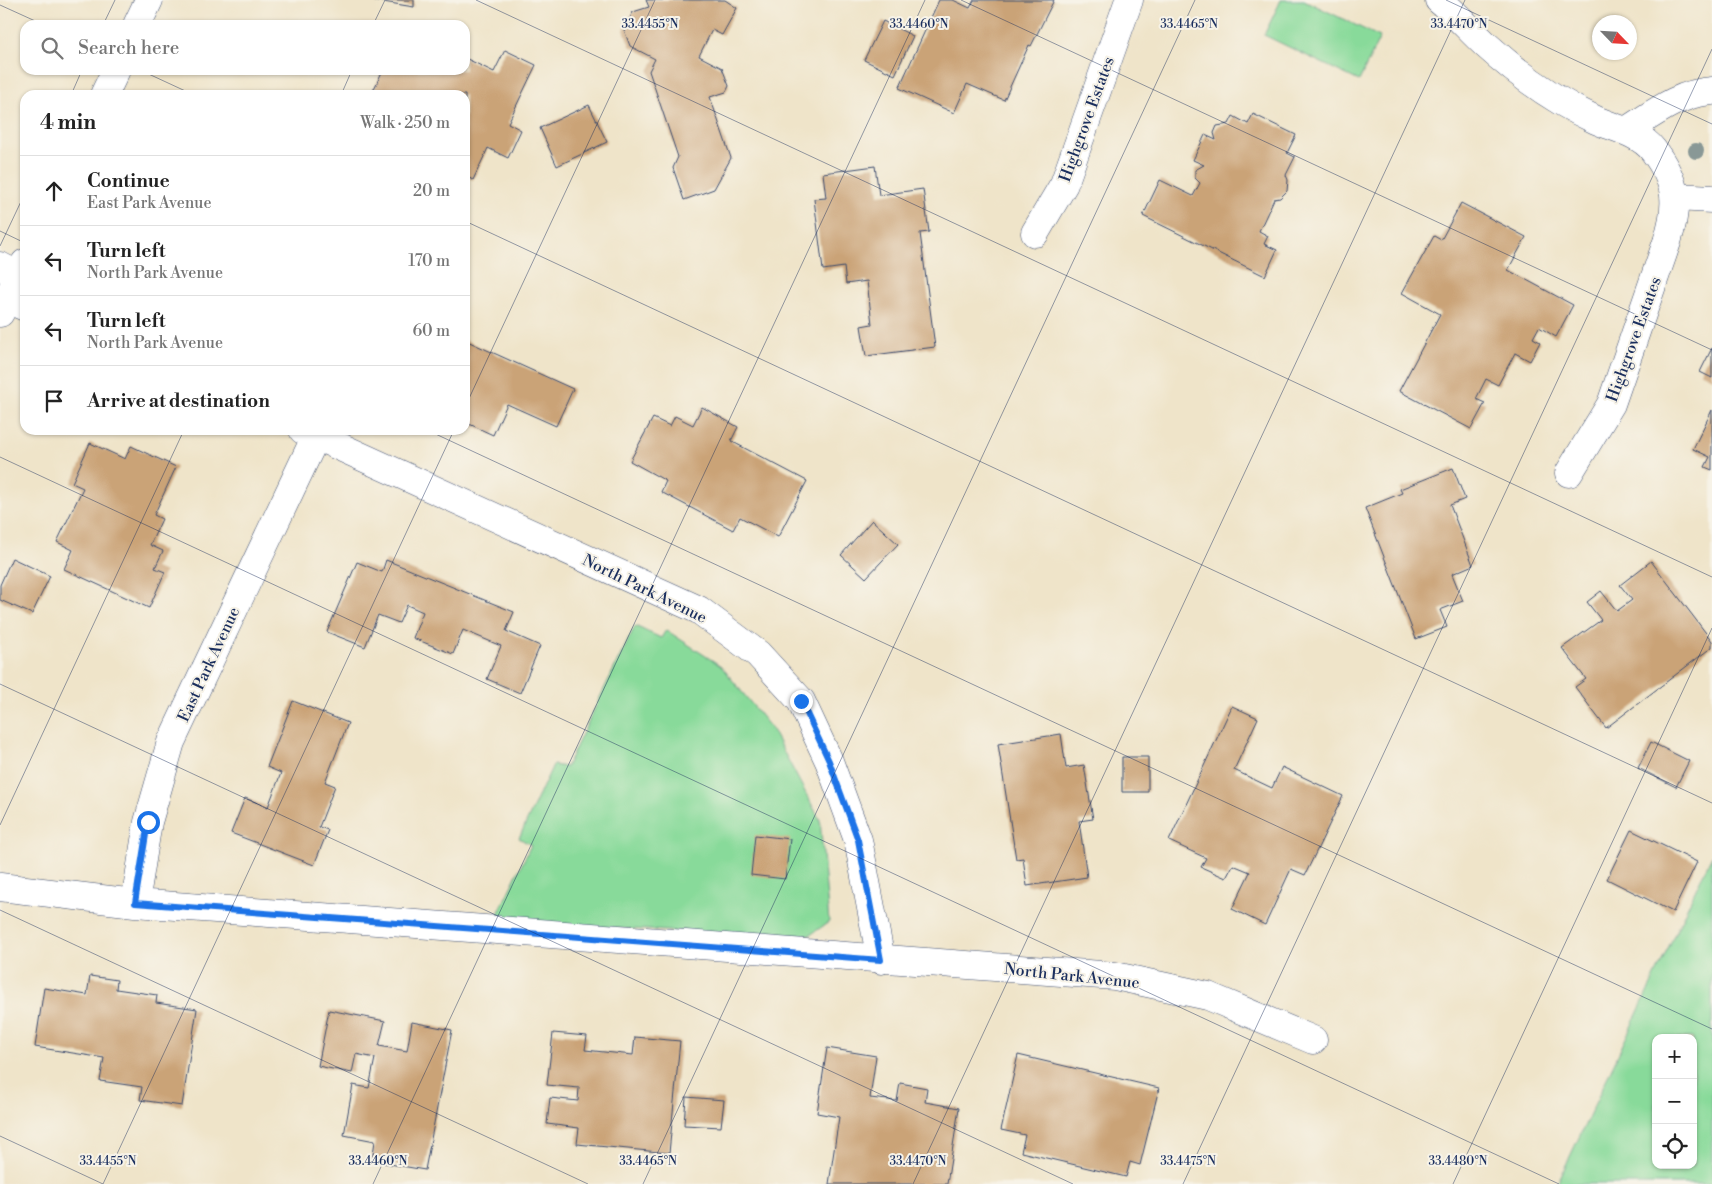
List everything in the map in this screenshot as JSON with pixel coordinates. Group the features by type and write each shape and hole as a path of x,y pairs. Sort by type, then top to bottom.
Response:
{"street":[{"path":"139,20 149,0"},
{"name":"Highgrove Estates","path":"1035,233 1064,184 1129,0"},
{"name":"Highgrove Estates","path":"1439,0 1486,45 1517,70 1588,115 1626,131 1651,148 1665,169 1676,197 1674,221 1611,404 1569,473"},
{"path":"106,90 114,75"},
{"path":"1626,131 1674,102 1695,92 1712,91"},
{"path":"1676,197 1712,199"},
{"path":"11,306 15,269"},
{"name":"East Park Avenue","path":"135,903 148,822 171,742 308,435"},
{"name":"North Park Avenue","path":"313,435 699,610 758,654 801,701 829,761 858,840 881,960"},
{"name":"North Park Avenue","path":"0,887 135,903 1115,976 1208,996 1313,1040"}],"green space":[{"path":"1281,0 1304,0 1380,37 1359,81 1264,35"},
{"path":"635,626 661,638 666,630 721,666 771,728 820,820 829,922 810,935 763,936 494,922 531,845 519,838 553,765 566,767"},
{"path":"1712,855 1712,1184 1557,1184"}],"building":[{"path":"371,0 414,0 414,7"},
{"path":"646,0 725,0 737,8 722,35 712,30 699,56 722,68 729,86 726,92 710,97 731,158 714,189 684,200 673,168 678,157 649,71 655,59 630,46 624,30 633,12 649,7"},
{"path":"939,0 953,0 970,8 974,0 1054,0 1031,46 1029,45 1004,100 967,84 954,113 899,88"},
{"path":"883,21 913,36 895,75 864,60"},
{"path":"505,50 536,65 508,123 521,130 508,158 488,148 473,180 470,178 470,90 373,90 381,75 470,75 470,60 494,72"},
{"path":"589,105 607,142 557,166 540,128"},
{"path":"1253,114 1296,135 1287,153 1295,157 1286,175 1288,180 1287,191 1280,198 1274,199 1259,231 1268,236 1264,244 1277,250 1265,276 1143,216 1160,180 1193,196 1200,183 1195,178 1195,170 1204,165 1193,160 1205,135 1216,140 1214,133 1217,126 1229,124 1233,116 1248,124"},
{"path":"875,166 879,195 923,189 929,232 920,233 935,347 866,356 861,326 872,324 867,281 846,284 844,267 823,270 814,199 826,198 823,173"},
{"path":"1461,203 1526,237 1508,270 1573,305 1556,337 1539,327 1533,338 1540,342 1530,361 1515,353 1498,385 1486,379 1476,399 1485,403 1471,429 1399,391 1440,314 1402,293 1434,236 1441,240"},
{"path":"470,342 573,389 556,426 507,404 493,435 470,424"},
{"path":"1712,348 1712,378 1700,372"},
{"path":"702,407 738,427 731,441 807,481 778,537 740,517 733,530 661,492 666,481 630,461 653,418 670,426 675,416 693,425"},
{"path":"1712,410 1712,470 1705,467 1710,457 1693,449"},
{"path":"90,443 125,459 131,446 176,467 154,515 162,519 150,545 163,551 155,568 165,572 149,608 64,569 73,550 57,542 83,488 72,483"},
{"path":"1453,468 1465,499 1450,505 1473,565 1452,574 1463,601 1440,610 1447,627 1416,639 1365,508 1402,493 1400,489"},
{"path":"872,520 898,544 866,578 841,555"},
{"path":"12,558 50,576 32,614 0,600 0,585"},
{"path":"386,560 514,612 506,631 540,646 520,693 487,679 501,646 463,630 453,654 413,638 423,612 407,605 399,623 378,615 365,647 327,632 357,562 382,572"},
{"path":"1651,561 1712,641 1712,647 1606,728 1575,687 1586,679 1562,648 1601,620 1587,602 1601,591 1617,611 1632,600 1620,585"},
{"path":"293,701 348,723 325,782 335,786 319,827 328,830 314,865 231,833 245,798 268,807 281,773 267,767"},
{"path":"1232,706 1258,718 1234,770 1272,788 1282,767 1343,796 1305,875 1291,869 1265,925 1232,909 1250,872 1233,865 1226,878 1201,867 1206,858 1169,841"},
{"path":"1061,734 1066,768 1084,765 1093,819 1079,821 1087,877 1027,886 1023,858 1016,859 998,744"},
{"path":"1651,742 1689,761 1676,787 1638,768"},
{"path":"1122,757 1148,757 1148,792 1122,792"},
{"path":"1631,830 1697,862 1673,912 1607,879"},
{"path":"755,835 790,839 785,879 751,875"},
{"path":"90,976 117,980 116,989 157,995 156,1003 197,1009 182,1106 140,1100 142,1087 100,1081 104,1058 35,1047 44,988 87,995"},
{"path":"329,1010 385,1021 379,1046 407,1051 412,1022 452,1030 425,1170 372,1161 375,1141 344,1135 353,1085 369,1088 375,1058 356,1054 352,1073 318,1066"},
{"path":"553,1033 587,1036 585,1050 633,1055 635,1037 680,1041 669,1153 577,1144 579,1128 547,1124 550,1098 578,1101 579,1088 547,1085"},
{"path":"827,1048 876,1056 870,1098 897,1101 900,1083 927,1088 925,1102 959,1108 947,1184 829,1184 839,1117 817,1113"},
{"path":"1018,1055 1159,1088 1140,1165 1130,1162 1126,1177 1021,1152 1025,1135 1001,1130"},
{"path":"686,1097 724,1100 721,1127 684,1125"}],"route":[{"path":"148,822 135,903 881,960 858,840 829,761 801,701"}]}
